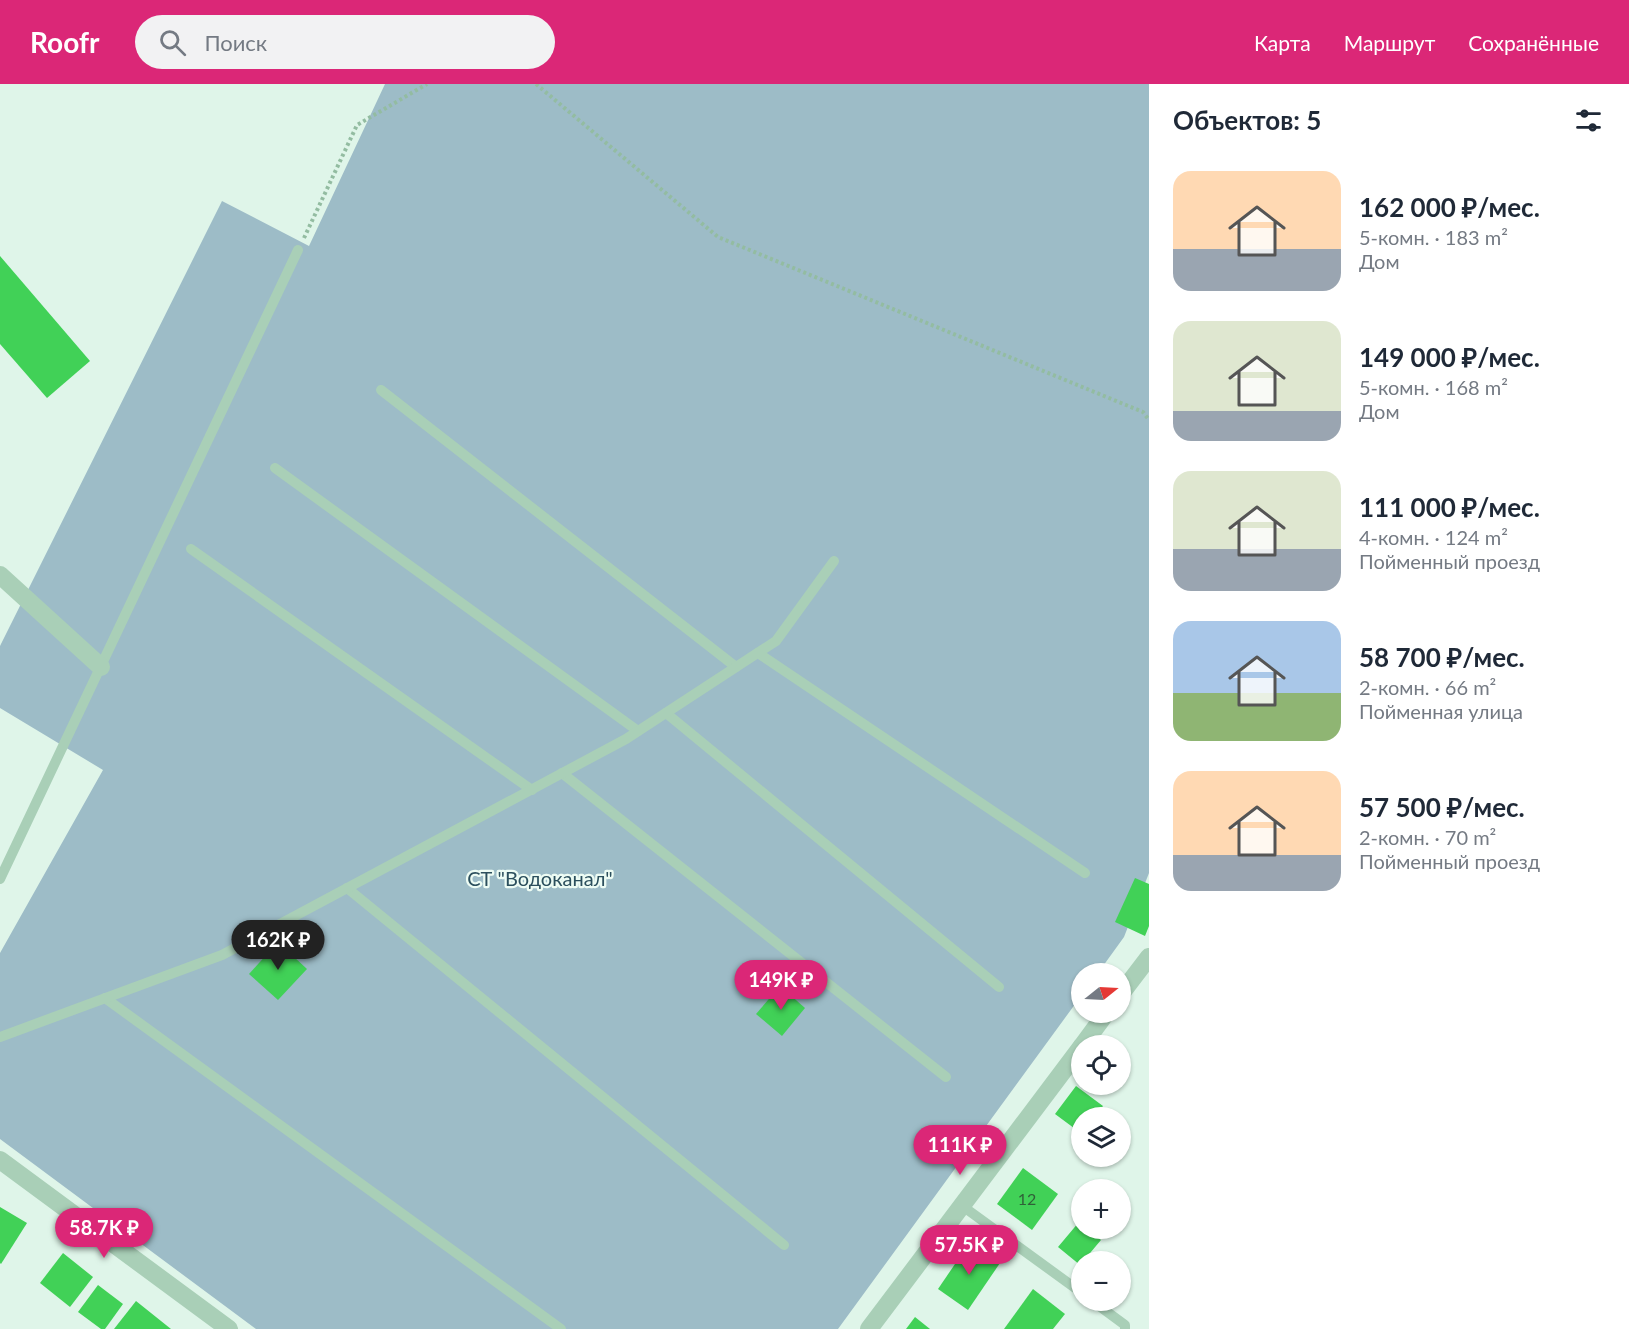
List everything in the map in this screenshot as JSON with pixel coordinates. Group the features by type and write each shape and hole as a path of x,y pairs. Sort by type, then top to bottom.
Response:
{"street":[{"path":"0,574 101,667"},
{"path":"1131,981 1149,957"},
{"path":"868,1329 1071,1060"},
{"path":"0,1160 229,1329"}],"lane":[{"path":"0,879 298,250"},
{"path":"381,390 736,668"},
{"path":"275,468 638,731"},
{"path":"191,549 532,790"},
{"path":"0,1037 222,955 638,731 776,642 834,561"},
{"path":"758,653 1085,873"},
{"path":"666,713 999,987"},
{"path":"562,773 946,1077"},
{"path":"347,888 784,1245"},
{"path":"105,998 561,1329"},
{"path":"962,1204 1071,1285"},
{"path":"1106,1311 1125,1325 1125,1329"}],"path":[{"path":"298,250 357,125 427,84"},
{"path":"536,84 718,237 1143,412 1149,420"}],"green space":[{"name":"СТ \"Водоканал\"","path":"385,84 1149,84 1149,873 1124,937 1105,963 1071,963 1071,1010 838,1329 256,1329 0,1139 0,953 103,770 0,708 0,646 222,201 309,246"}],"building":[{"path":"0,256 90,361 47,398 0,344"},
{"path":"1135,878 1149,884 1149,926 1145,936 1115,922"},
{"path":"278,942 307,969 278,1000 249,974"},
{"path":"780,986 805,1008 782,1036 756,1014"},
{"path":"1071,1093 1071,1095 1088,1095 1103,1106 1071,1107 1071,1126 1055,1114"},
{"path":"1023,1168 1058,1194 1032,1230 997,1204"},
{"path":"0,1207 27,1223 1,1264 0,1263"},
{"path":"1071,1232 1071,1239 1101,1240 1092,1251 1071,1251 1071,1258 1058,1247"},
{"path":"970,1242 1000,1263 968,1310 938,1289"},
{"path":"63,1253 93,1277 70,1307 40,1283"},
{"path":"98,1285 123,1304 105,1329 101,1329 78,1312"},
{"path":"1033,1289 1065,1314 1053,1329 1004,1329"},
{"path":"136,1301 171,1329 114,1329"},
{"path":"915,1317 930,1329 906,1329"}]}
